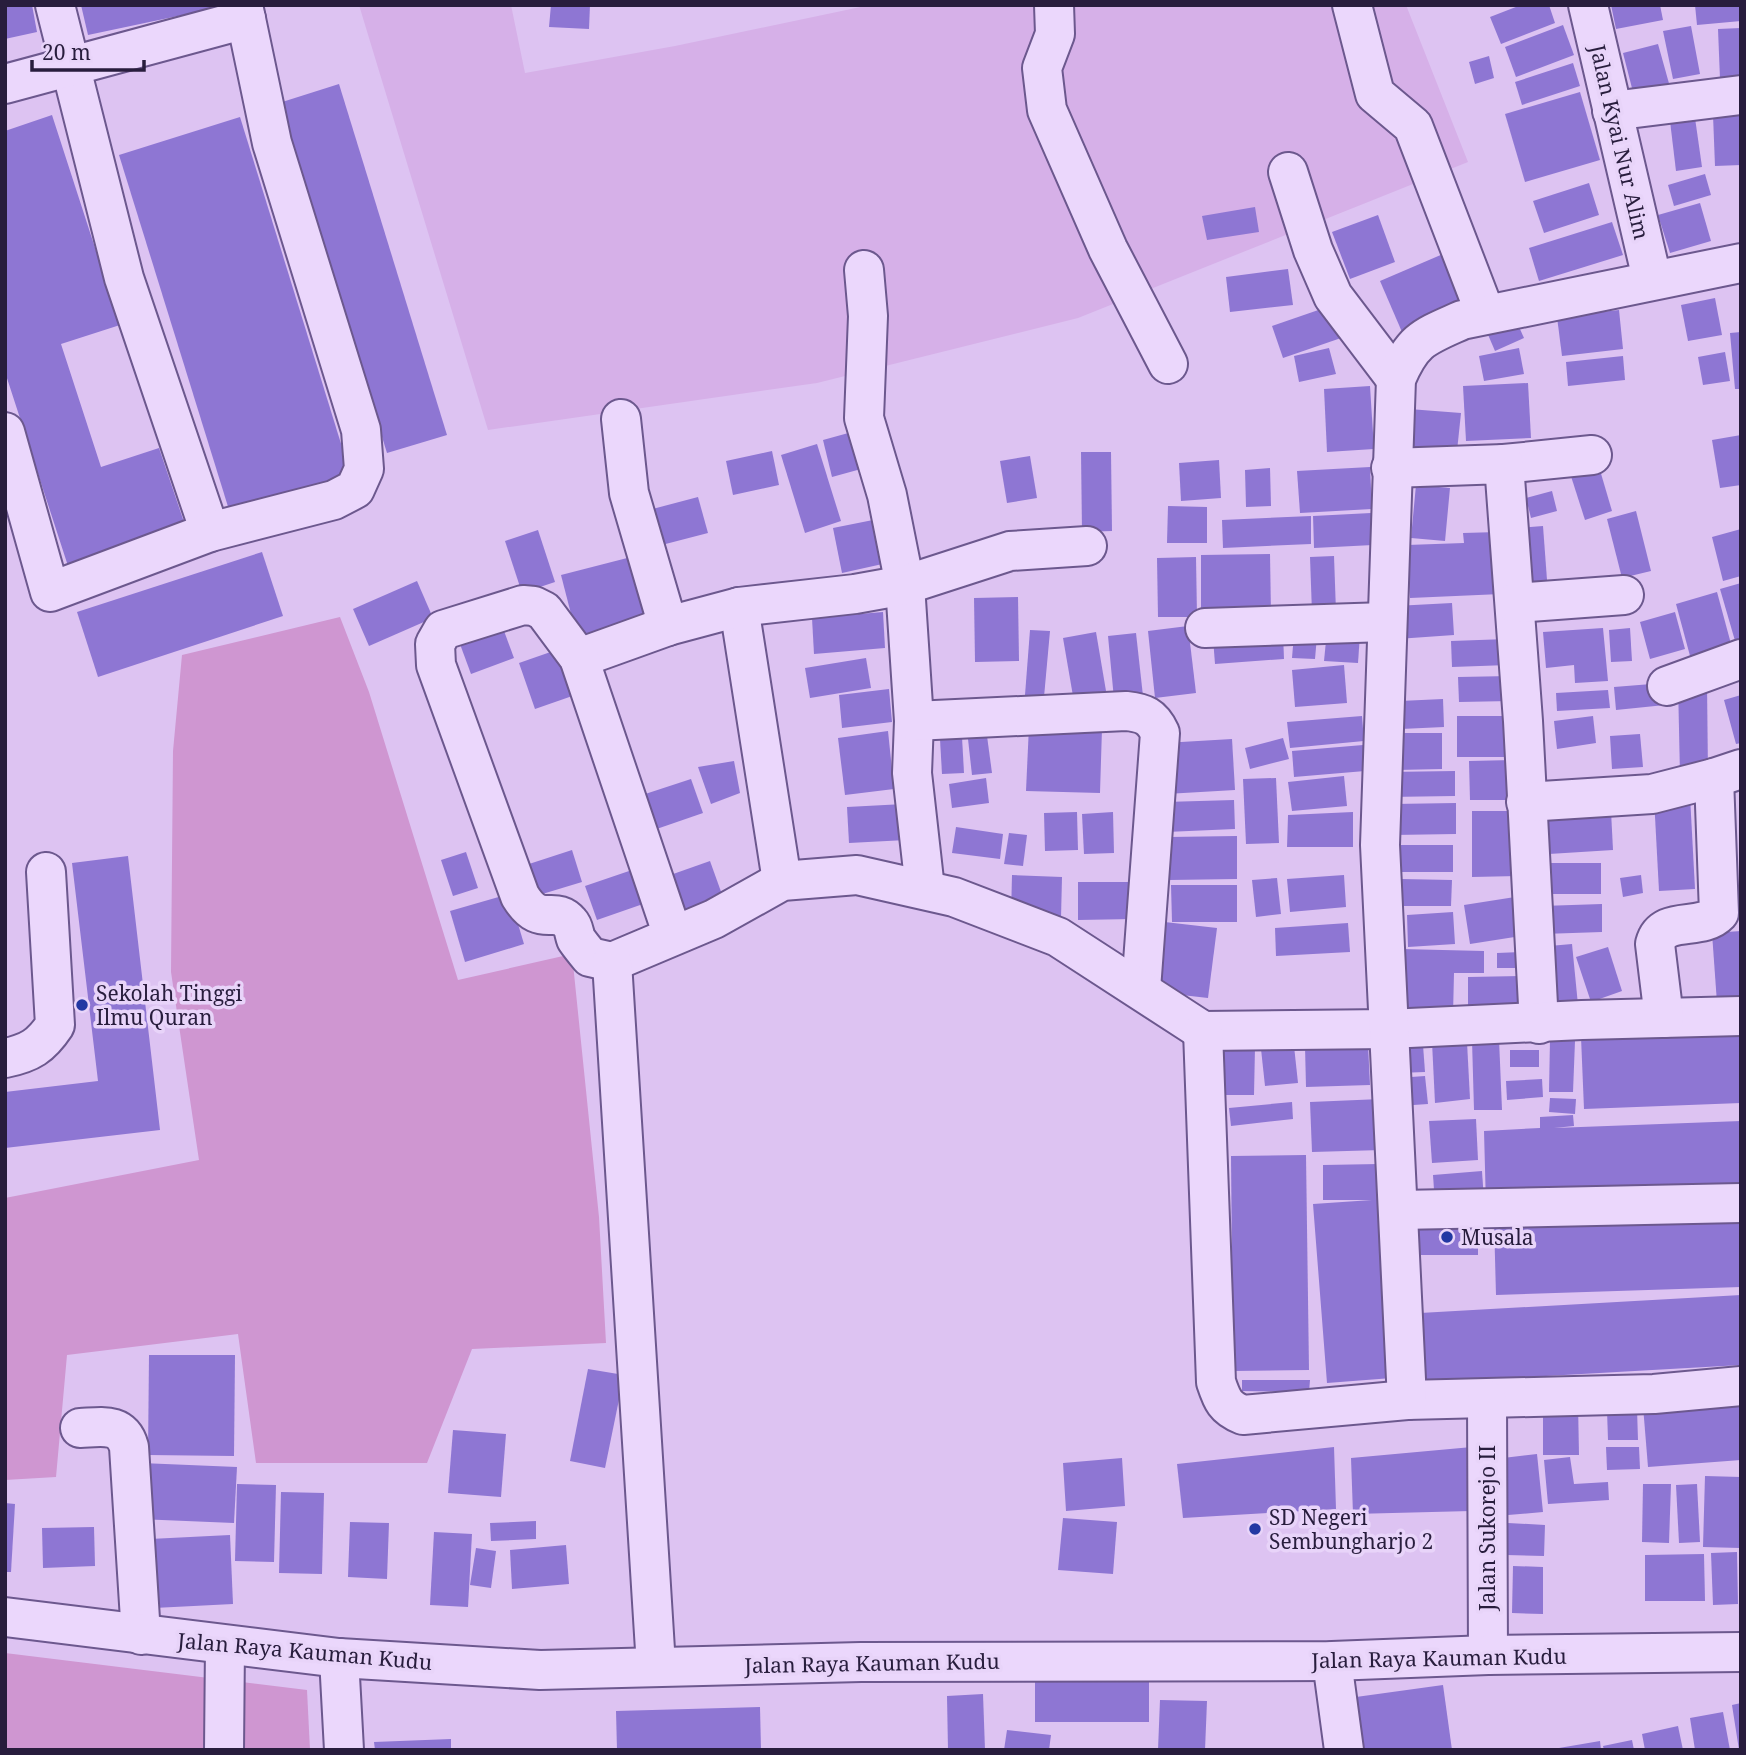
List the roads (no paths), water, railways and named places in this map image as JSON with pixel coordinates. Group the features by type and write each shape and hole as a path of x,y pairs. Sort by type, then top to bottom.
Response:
{"street":[{"path":"55,5 124,278 210,532"},
{"path":"1054,5 1055,34 1042,68 1047,110 1108,249 1168,363"},
{"path":"1352,5 1375,94 1413,126 1485,313"},
{"name":"Jalan Kyai Nur Alim","path":"1587,5 1652,279"},
{"path":"5,84 245,12 272,143 361,430 364,469 355,489 334,500 210,532 50,592 5,432"},
{"path":"1612,111 1741,94"},
{"path":"1289,172 1313,250 1333,296 1396,379"},
{"path":"1407,1400 1380,845 1396,379 1408,352 1420,340 1485,313 1741,263"},
{"path":"864,270 868,316 864,418 887,495 905,584 914,721 912,773 925,889"},
{"path":"621,419 629,493 668,626"},
{"path":"1391,468 1504,464 1592,455"},
{"path":"1504,464 1515,603 1539,1024"},
{"path":"579,658 668,626 739,607 855,594 905,584 1010,551 1087,546"},
{"path":"1515,603 1624,595"},
{"path":"673,936 579,658 544,611 534,606 523,606 443,630 435,644 436,665 520,896 529,911 542,916 558,915 572,924 576,938 590,957 612,962 714,919 782,881 857,875 954,897 1058,937 1203,1031 1388,1029 1741,1016"},
{"path":"739,607 782,881"},
{"path":"1205,628 1386,622"},
{"path":"1667,686 1741,659"},
{"path":"914,721 1126,711 1144,713 1154,720 1160,733 1142,989"},
{"path":"1526,802 1652,794 1727,773 1719,913 1706,922 1674,926 1662,930 1657,936 1655,944 1664,1018"},
{"path":"5,1058 26,1054 43,1043 55,1025 46,872"},
{"path":"612,962 656,1666"},
{"path":"1203,1031 1216,1382 1224,1404 1243,1415 1407,1400 1654,1394 1741,1386"},
{"path":"1399,1210 1741,1203"},
{"name":"Jalan Sukorejo II","path":"1487,1400 1488,1655"},
{"path":"80,1428 114,1427 126,1435 141,1635"},
{"name":"Jalan Raya Kauman Kudu","path":"5,1617 339,1658 540,1670 861,1662 1332,1661 1488,1655 1741,1652"},
{"path":"225,1645 225,1750"},
{"path":"339,1658 344,1750"},
{"path":"1332,1661 1344,1750"}],"place":[{"name":"Sekolah Tinggi Ilmu Quran","path":"82,1005"},
{"name":"Musala","path":"1447,1237"},
{"name":"SD Negeri Sembungharjo 2","path":"1255,1529"}]}
